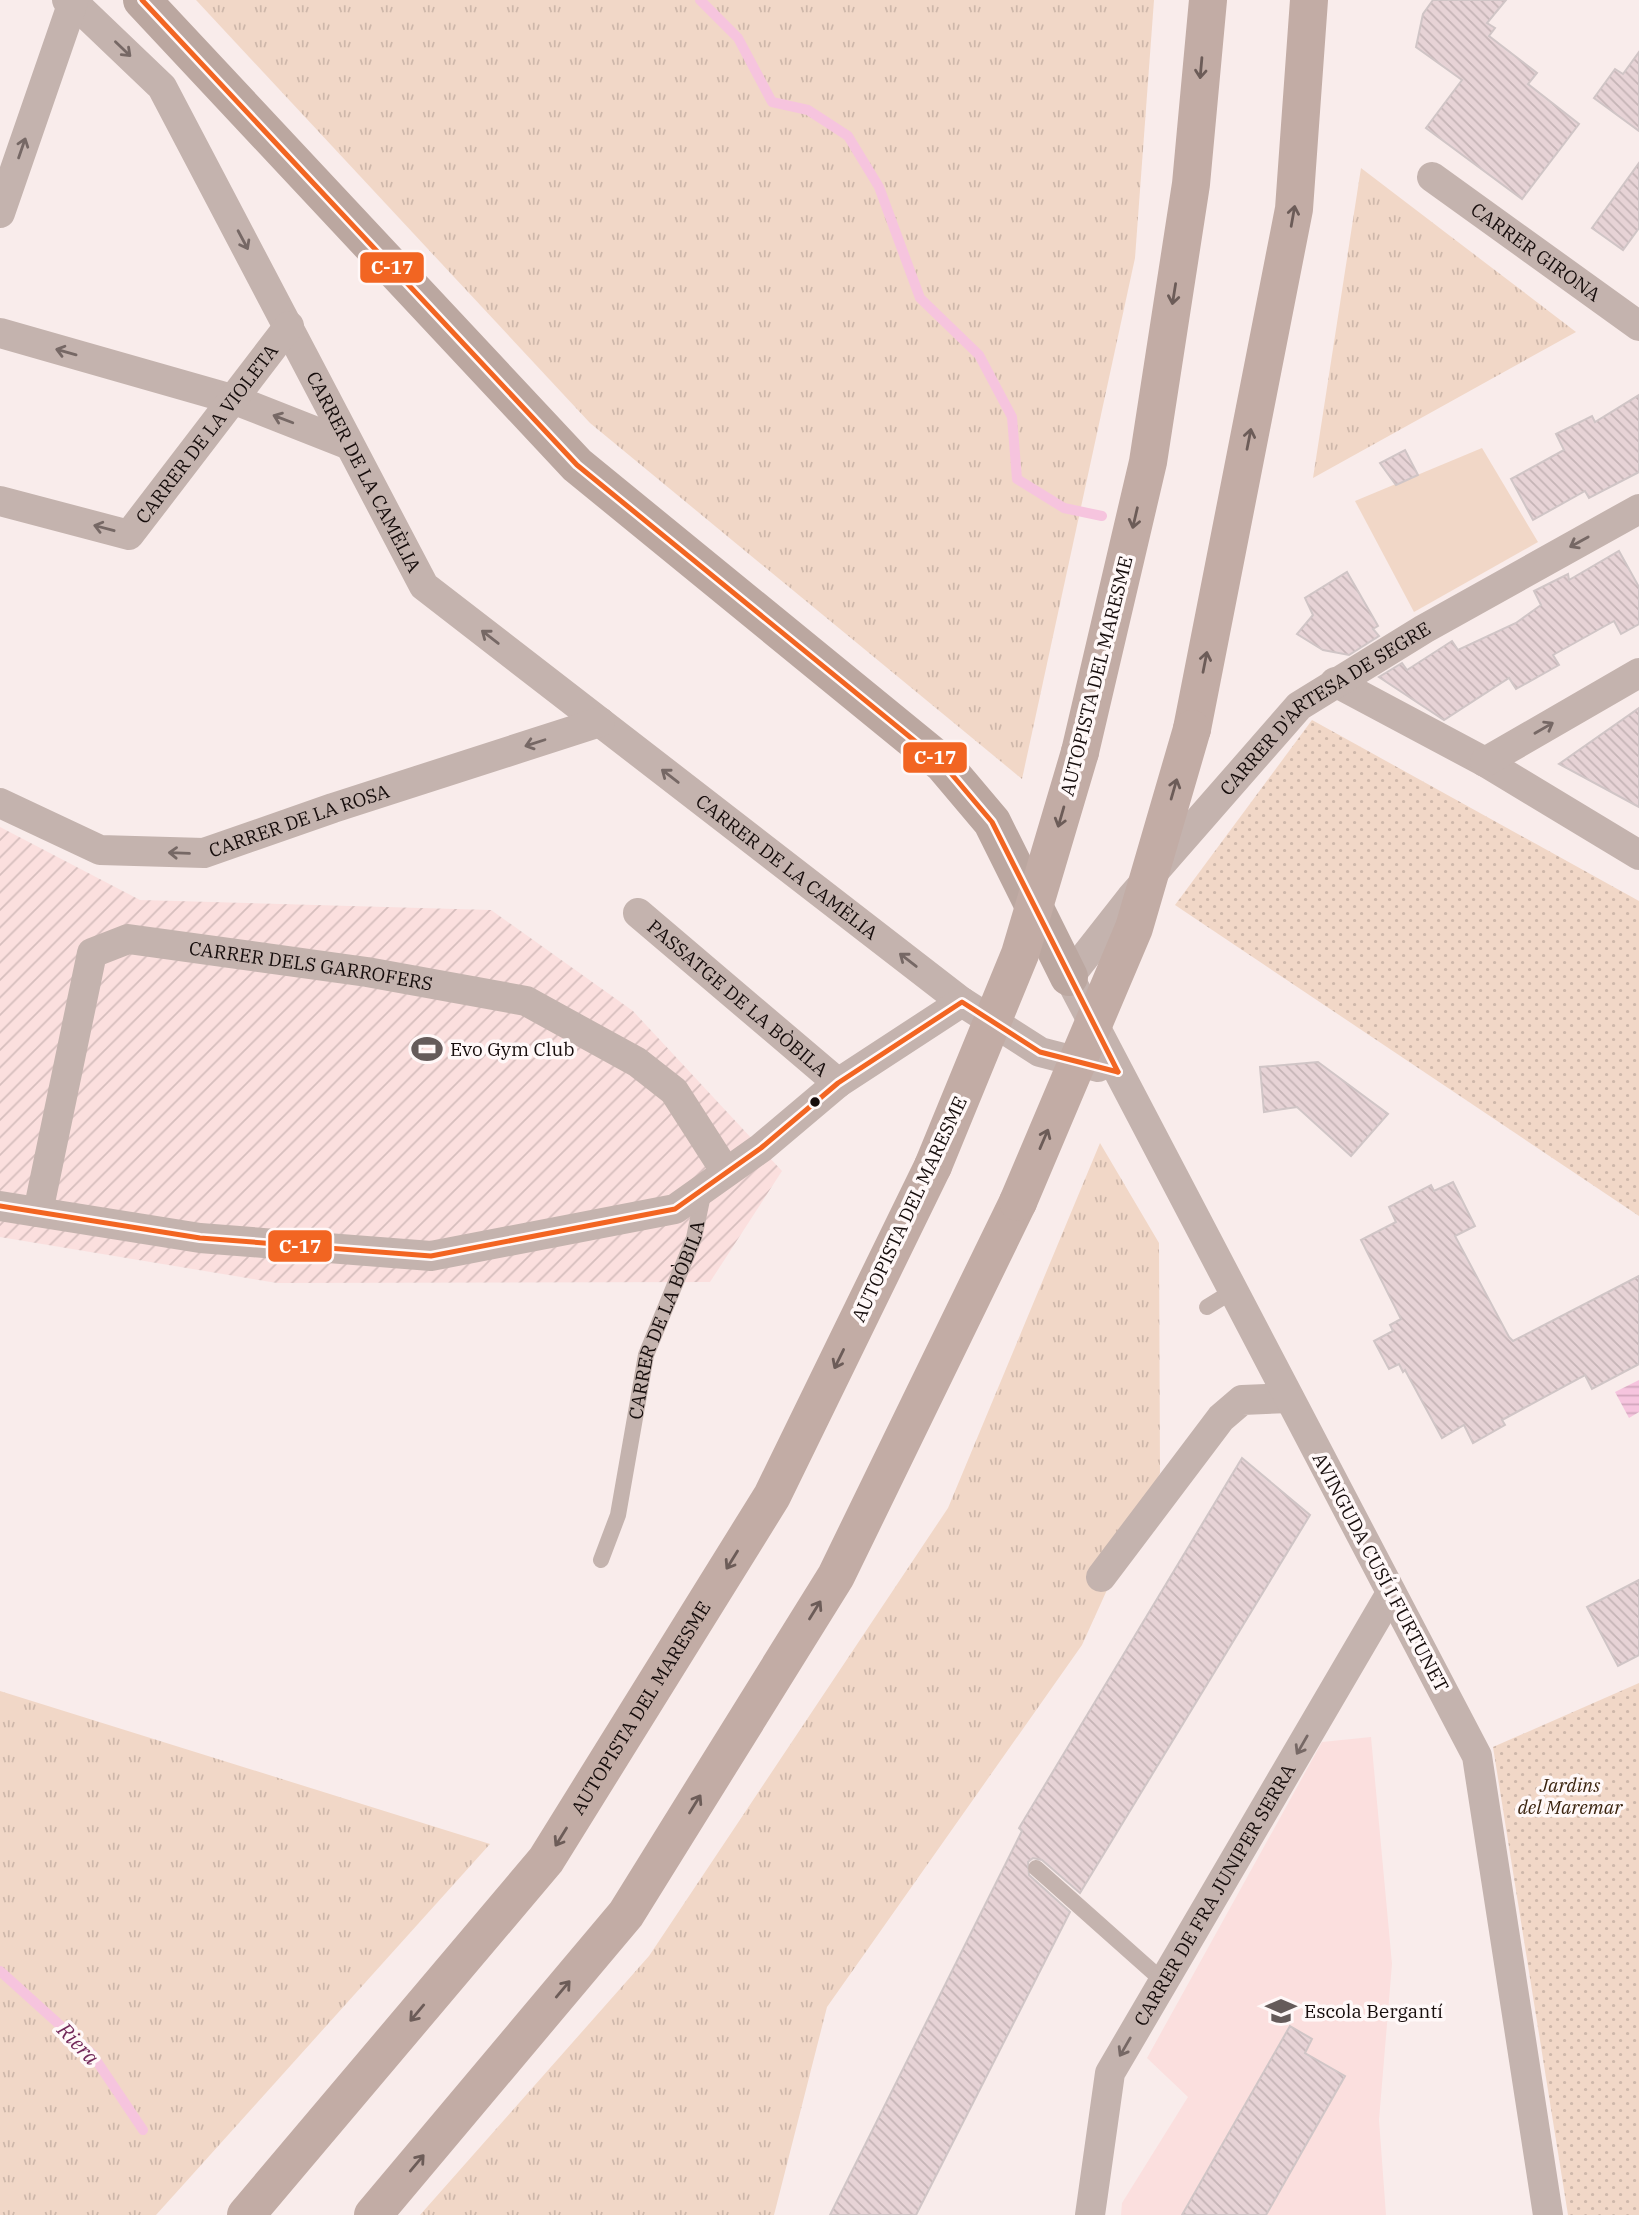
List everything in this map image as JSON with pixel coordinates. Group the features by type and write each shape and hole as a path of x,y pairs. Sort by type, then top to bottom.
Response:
{"highway":[{"name":"AUTOPISTA DEL MARESME","path":"246,2215 547,1860 772,1496 933,1166 1020,954 1080,752 1149,462 1191,184 1208,0"},
{"path":"373,2215 626,1914 836,1576 1018,1202 1134,928 1192,729 1294,209 1309,0"}],"street":[{"path":"142,0 577,465 943,764 992,822 1069,977"},
{"path":"3,193 70,1"},
{"name":"CARRER DE LA CAMÈLIA","path":"70,1 162,87 289,326 347,444 424,586 962,1002"},
{"name":"CARRER GIRONA","path":"1432,177 1639,326"},
{"name":"CARRER DE LA VIOLETA","path":"0,501 129,535 235,400 289,326"},
{"path":"0,334 235,400 347,444"},
{"name":"CARRER D'ARTESA DE SEGRE","path":"1069,977 1131,898 1300,706 1335,682 1639,509"},
{"path":"1485,762 1637,678"},
{"path":"1335,682 1485,762 1639,855"},
{"name":"CARRER DE LA ROSA","path":"0,803 100,850 204,853 333,808 600,722"},
{"name":"PASSATGE DE LA BÒBILA","path":"638,913 838,1083"},
{"name":"CARRER DELS GARROFERS","path":"38,1212 92,953 128,939 367,972 526,1001 637,1062 674,1091 715,1180"},
{"name":"AVINGUDA CUSÍ I FURTUNET","path":"1069,977 1477,1756 1548,2215"},
{"path":"0,1206 200,1238 431,1256 675,1209 761,1148 838,1083 962,1002 1040,1052 1118,1072"},
{"path":"1101,1577 1221,1418 1242,1400 1289,1398"},
{"name":"CARRER DE FRA JUNIPER SERRA","path":"1090,2215 1110,2073 1391,1593"}],"lane":[{"name":"CARRER DE LA BÒBILA","path":"601,1560 618,1515 646,1355 715,1180"},
{"path":"1207,1307 1233,1291"},
{"path":"1036,1868 1164,1981"}],"shaded area":[{"path":"0,827 140,900 491,910 633,1011 782,1171 710,1282 277,1283 0,1237"},
{"path":"1639,1380 1639,1412 1629,1418 1615,1392"},
{"name":"Escola Bergantí","path":"1371,1737 1392,1964 1379,2120 1386,2215 1121,2215 1122,2203 1188,2097 1147,2058 1322,1742"}],"green space":[{"path":"196,0 1154,0 1135,258 1022,779 590,423"},
{"path":"1361,168 1576,332 1313,478"},
{"path":"1482,448 1538,542 1414,612 1355,501"},
{"path":"1312,720 1639,901 1639,1216 1175,905"},
{"path":"1100,1143 1159,1243 1160,1473 1082,1645 827,2007 774,2215 420,2215 649,1956 948,1508"},
{"name":"Jardins del Maremar","path":"1639,1683 1639,2215 1568,2215 1493,1747"},
{"path":"0,1691 490,1844 156,2215 0,2215"}],"building":[{"path":"1433,0 1506,0 1487,23 1495,28 1489,36 1537,73 1528,84 1579,124 1522,199 1426,128 1462,80 1416,47 1423,14"},
{"path":"1639,52 1639,131 1594,98 1615,69 1623,74"},
{"path":"1639,163 1639,228 1623,250 1592,228"},
{"path":"1639,395 1639,472 1589,498 1585,491 1533,520 1511,479 1564,450 1556,434 1592,416 1595,422"},
{"path":"1405,450 1418,475 1396,485 1380,463"},
{"path":"1619,551 1639,587 1639,624 1621,634 1614,621 1553,655 1559,665 1516,689 1509,678 1444,720 1379,677 1402,663 1407,670 1452,641 1458,650 1516,623 1541,605 1534,591 1568,574 1569,580"},
{"path":"1347,572 1378,626 1373,629 1379,636 1349,655 1323,650 1297,634 1313,615 1305,598"},
{"path":"1639,708 1639,807 1559,764"},
{"path":"1318,1062 1388,1114 1351,1156 1297,1107 1264,1112 1260,1067"},
{"path":"1453,1182 1475,1226 1455,1236 1513,1341 1639,1276 1639,1364 1592,1389 1585,1375 1502,1420 1505,1425 1473,1443 1464,1425 1442,1438 1405,1370 1403,1372 1399,1364 1389,1369 1374,1341 1393,1331 1390,1325 1401,1319 1361,1240 1396,1222 1389,1207 1431,1185 1434,1191"},
{"path":"1242,1458 1310,1515 1080,1893 1042,1860 1033,1858 1028,1862 1029,1875 1070,1912 916,2215 830,2215 1022,1831 1019,1828"},
{"path":"1639,1580 1639,1655 1618,1666 1587,1607"},
{"path":"1290,2026 1312,2039 1305,2053 1345,2076 1266,2215 1182,2215"}],"waterway":[{"path":"700,0 738,38 772,102 808,110 848,136 879,187 920,298 979,355 1012,417 1017,479 1064,508 1102,516"},
{"name":"Riera","path":"0,1971 92,2054 143,2130"}],"transit line":[{"name":"C-17","path":"142,0 577,465 943,764 992,822 1118,1072"},
{"name":"C-17","path":"0,1206 200,1238 431,1256 675,1209 761,1148 838,1083 962,1002 1040,1052 1118,1072"}],"place":[{"name":"Evo Gym Club","path":"427,1049"},
{"name":"Escola Bergantí","path":"1281,2011"}]}
